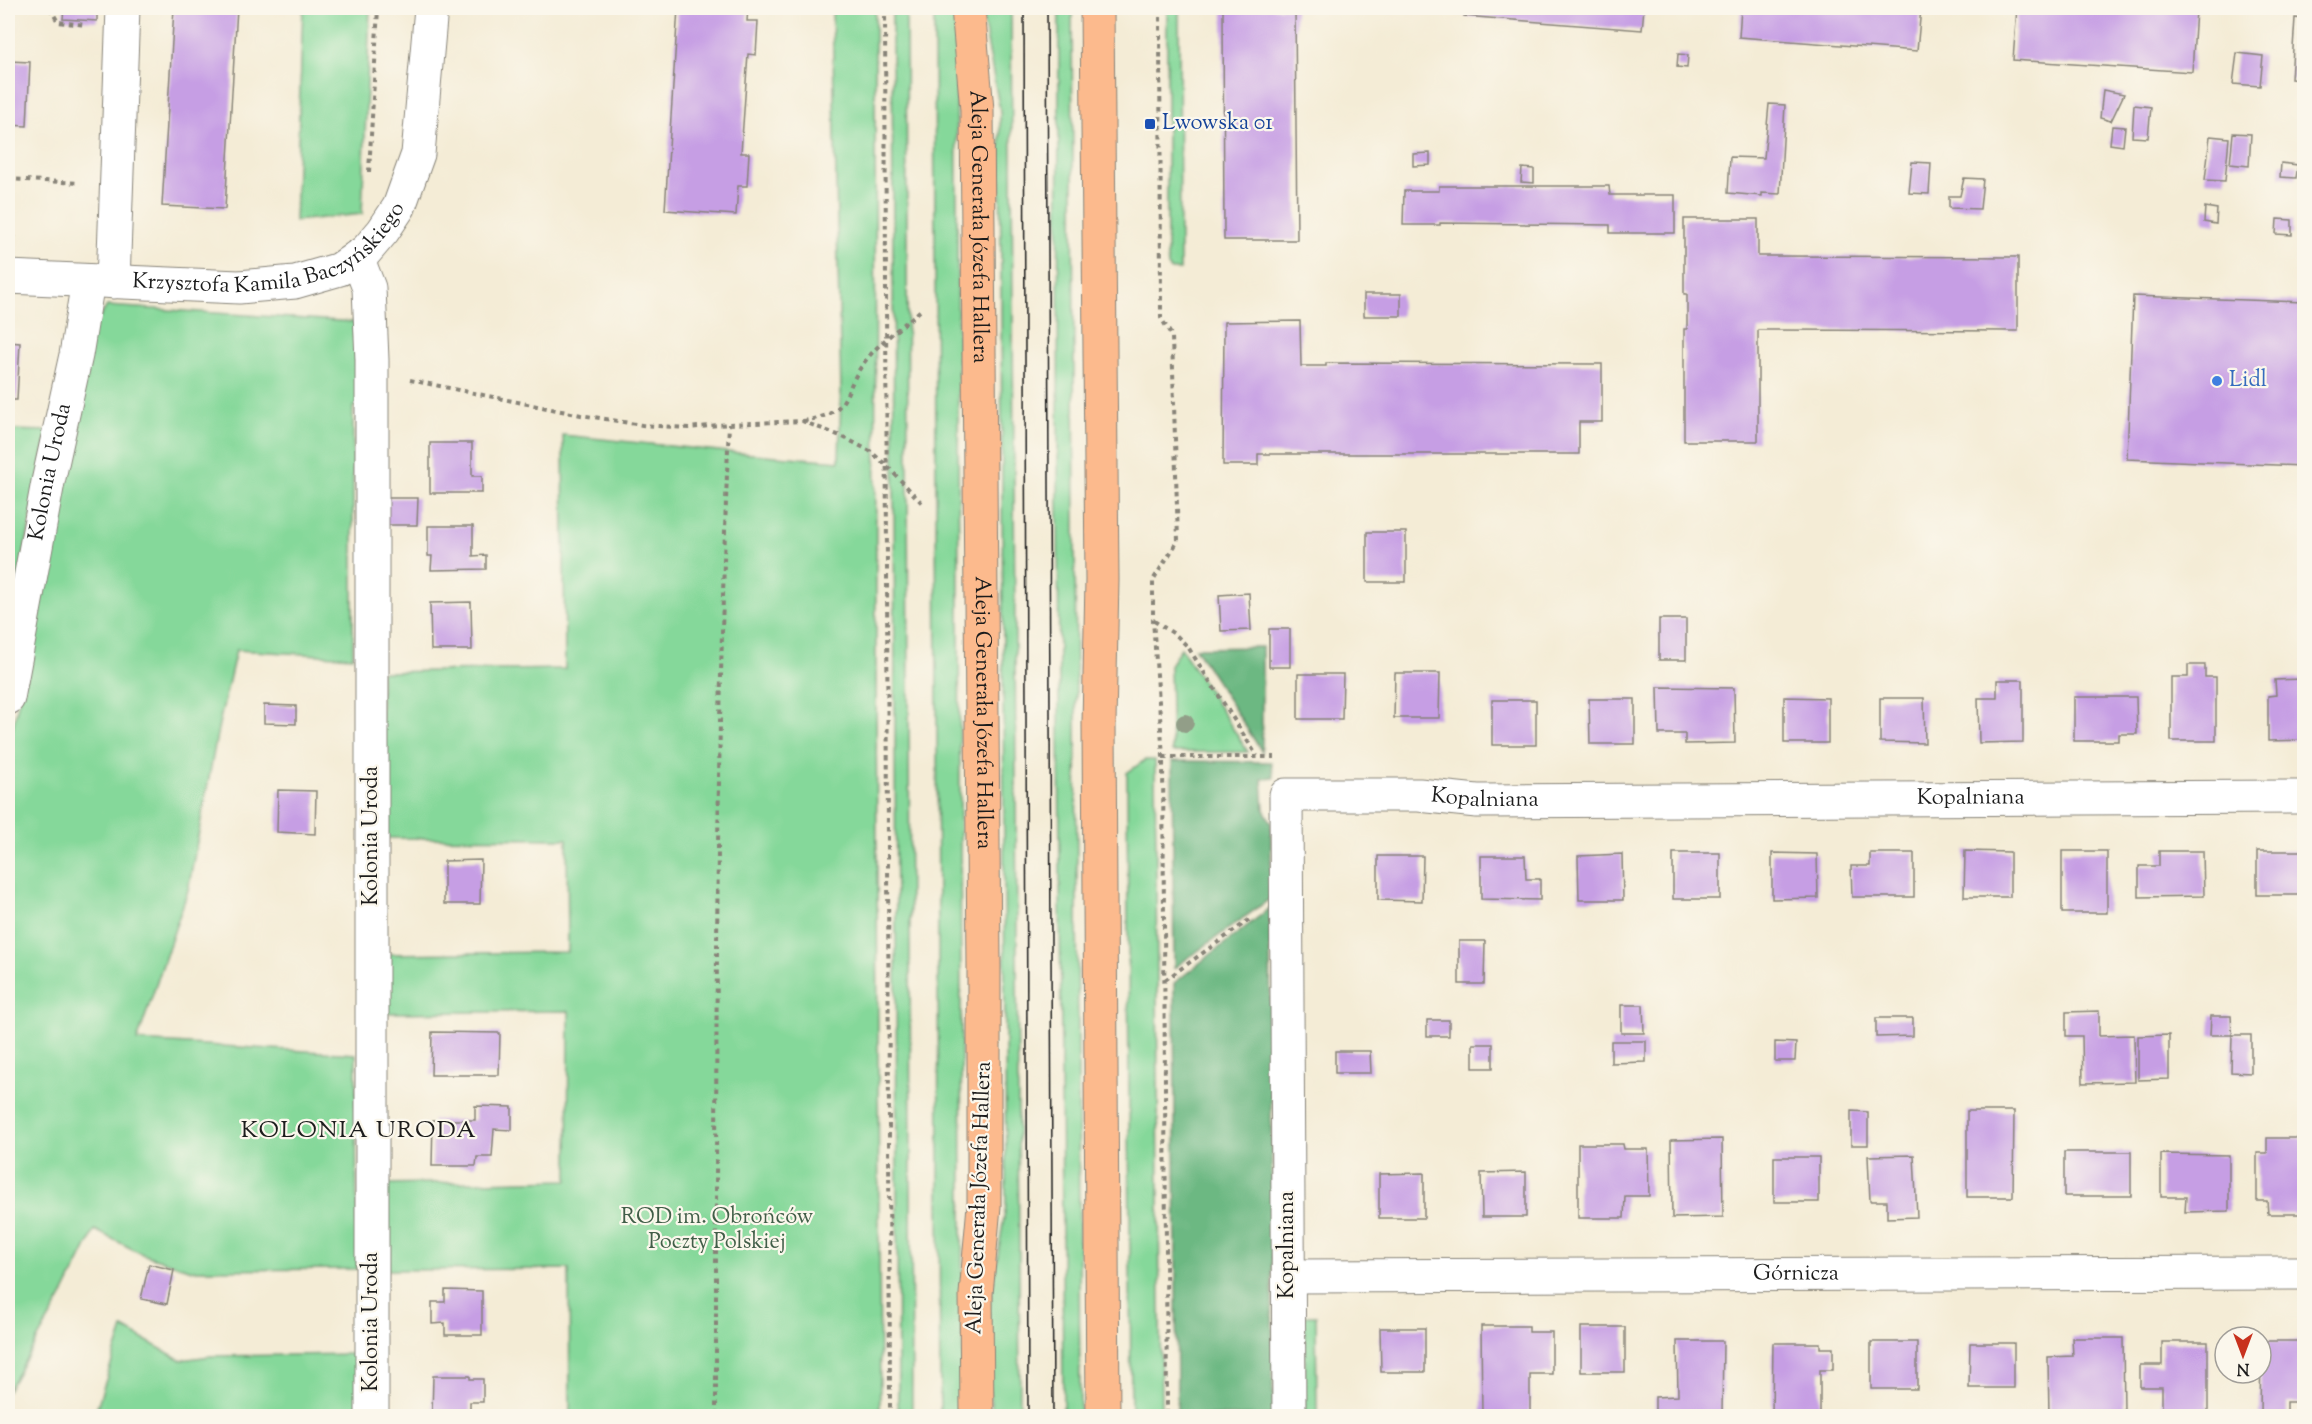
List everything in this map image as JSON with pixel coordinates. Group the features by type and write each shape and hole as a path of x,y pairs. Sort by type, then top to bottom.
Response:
{"main road":[{"name":"Aleja Generała Józefa Hallera","path":"968,8 977,110 984,953 984,1206 976,1294 976,1416"},
{"path":"1096,8 1102,580 1099,723 1103,1416"}],"street":[{"name":"Krzysztofa Kamila Baczyńskiego","path":"100,282 117,185 123,8"},
{"name":"Krzysztofa Kamila Baczyńskiego","path":"8,277 239,287 296,282 340,269 372,244 399,207 418,154 432,8"},
{"name":"Kolonia Uroda","path":"357,257 369,288 372,360 372,1416"},
{"name":"Kolonia Uroda","path":"8,698 48,482 76,355 100,282"},
{"name":"Kopalniana","path":"1289,1416 1286,795 1397,795 1477,801 2304,797"},
{"name":"Górnicza","path":"1289,1276 2304,1273"}],"path":[{"path":"369,182 378,8"},
{"path":"885,8 890,1416"},
{"path":"1160,8 1161,318 1172,336 1178,541 1153,580 1153,620 1163,757 1167,1416"},
{"path":"8,179 117,185"},
{"path":"372,360 393,374 420,383 642,425 688,428 802,421 821,418 844,402 863,365 885,340 921,310"},
{"path":"802,421 843,437 870,451 922,503"},
{"path":"716,1416 721,686 729,424"},
{"path":"1153,620 1176,635 1188,648 1258,757"},
{"path":"1165,980 1286,892"}],"green space":[{"path":"303,8 370,8 362,214 295,221"},
{"name":"ROD im. Obrońców Poczty Polskiej","path":"832,8 875,8 880,1416 570,1416 569,1269 385,1270 383,1184 568,1180 569,1011 383,1013 382,954 568,952 567,839 382,838 381,672 565,669 563,435 839,461 841,393"},
{"path":"892,8 906,8 912,1416 898,1416"},
{"path":"934,8 956,8 963,1416 940,1416"},
{"path":"981,8 1011,8 1020,1416 993,1416 988,1384 989,1310 1006,1205 1000,111"},
{"path":"1059,8 1072,8 1080,1416 1063,1416 1058,517"},
{"path":"1167,8 1179,8 1180,270 1171,270 1167,257"},
{"path":"107,306 355,322 359,404 353,407 353,657 236,650 219,724 188,890 137,1041 356,1054 357,1269 192,1270 142,1254 95,1230 62,1297 8,1390 8,749 44,586 90,332"},
{"path":"8,430 48,431 8,638"},
{"path":"1262,647 1262,752 1195,648"},
{"path":"1181,648 1248,752 1172,752 1170,665"},
{"path":"1145,760 1155,760 1161,1416 1131,1416 1127,773"},
{"path":"1172,761 1271,762 1274,778 1262,779 1264,810 1271,822 1271,898 1174,968"},
{"path":"1270,908 1273,1416 1177,1416 1174,983"},
{"path":"1305,1316 1316,1316 1317,1416 1305,1416"},
{"path":"123,1328 181,1360 211,1356 358,1354 358,1416 94,1416"}],"building":[{"path":"64,8 97,8 97,21 63,19"},
{"path":"174,8 237,8 225,209 162,206"},
{"path":"678,8 748,8 747,21 758,21 756,55 748,54 741,153 749,153 747,186 738,186 736,215 665,210"},
{"path":"1223,8 1295,8 1297,240 1224,240"},
{"path":"1465,8 1644,8 1642,30 1464,16"},
{"path":"1741,8 1921,8 1917,51 1739,37"},
{"path":"2017,8 2196,10 2192,72 2013,60"},
{"path":"2295,18 2304,19 2304,80 2291,79"},
{"path":"2237,53 2263,56 2260,86 2233,84"},
{"path":"1678,54 1688,55 1687,68 1677,67"},
{"path":"8,61 30,62 27,126 8,125"},
{"path":"2103,90 2124,94 2111,121 2100,118"},
{"path":"1769,104 1785,105 1780,194 1762,193 1762,196 1728,193 1730,157 1764,158"},
{"path":"2134,105 2151,107 2148,138 2132,137"},
{"path":"2112,126 2125,127 2123,146 2110,144"},
{"path":"2233,133 2251,134 2249,166 2230,164"},
{"path":"2210,136 2229,138 2225,181 2205,180"},
{"path":"1430,153 1430,165 1413,166 1413,154"},
{"path":"1912,162 1931,163 1929,194 1909,193"},
{"path":"2281,163 2298,165 2296,178 2280,177"},
{"path":"1522,168 1534,169 1534,183 1521,182"},
{"path":"1964,178 1983,179 1980,209 1949,208 1949,196 1960,196"},
{"path":"1439,186 1609,186 1610,195 1675,195 1675,233 1610,233 1610,225 1440,223 1440,225 1403,225 1404,191 1439,191"},
{"path":"2205,207 2217,209 2216,224 2204,222"},
{"path":"1684,219 1758,219 1758,256 2018,257 2018,331 1758,330 1758,441 1684,441 1684,329 1687,329 1687,294 1684,294"},
{"path":"2277,219 2292,220 2292,235 2276,234"},
{"path":"1364,294 1401,294 1401,316 1364,316"},
{"name":"Lidl","path":"2133,296 2304,302 2304,466 2127,459"},
{"path":"1300,321 1301,366 1326,366 1326,363 1602,364 1602,422 1579,422 1579,454 1258,454 1258,465 1223,465 1224,322"},
{"path":"8,342 20,343 17,400 8,400"},
{"path":"430,443 472,443 472,476 482,476 482,493 430,493"},
{"path":"381,498 418,498 417,525 381,525"},
{"path":"428,526 473,526 473,556 486,555 486,569 431,570 432,556 428,556"},
{"path":"1367,532 1406,532 1406,582 1367,582"},
{"path":"1249,593 1251,630 1221,631 1219,595"},
{"path":"471,602 472,650 431,650 430,603"},
{"path":"1659,619 1686,619 1686,660 1659,660"},
{"path":"1269,629 1290,629 1290,667 1269,667"},
{"path":"2188,665 2205,665 2205,677 2216,677 2216,741 2171,741 2171,677 2188,677"},
{"path":"1395,673 1440,673 1439,718 1394,718"},
{"path":"1298,674 1343,674 1342,719 1298,719"},
{"path":"2304,679 2304,740 2268,741 2268,696 2276,695 2275,680"},
{"path":"1997,680 2023,680 2023,742 1979,743 1978,698 1997,698"},
{"path":"1658,687 1734,688 1735,743 1685,744 1685,734 1659,734"},
{"path":"1784,697 1828,698 1828,743 1784,743"},
{"path":"2074,697 2136,697 2137,734 2119,734 2119,741 2074,741"},
{"path":"1880,698 1924,698 1925,743 1880,742"},
{"path":"1589,699 1635,699 1635,744 1590,744"},
{"path":"1492,700 1536,700 1536,745 1492,745"},
{"path":"264,705 296,706 296,724 264,723"},
{"path":"278,790 316,791 315,834 277,832"},
{"path":"1965,851 2010,852 2010,897 1964,897"},
{"path":"2062,851 2107,851 2107,913 2062,913"},
{"path":"2159,851 2203,851 2204,896 2139,897 2139,866 2159,866"},
{"path":"2257,851 2302,851 2304,854 2304,895 2257,895"},
{"path":"1673,853 1720,853 1720,899 1673,899"},
{"path":"1772,853 1817,854 1818,898 1772,899"},
{"path":"1870,853 1914,853 1914,897 1852,897 1851,866 1870,866"},
{"path":"1622,854 1623,900 1579,900 1578,856"},
{"path":"1378,856 1423,856 1422,901 1378,900"},
{"path":"1481,856 1525,856 1526,879 1540,879 1540,900 1481,899"},
{"path":"481,860 480,904 444,904 444,861"},
{"path":"1459,941 1485,941 1484,984 1459,984"},
{"path":"1621,1005 1643,1005 1644,1033 1621,1033"},
{"path":"2099,1011 2099,1036 2134,1035 2135,1082 2083,1083 2082,1036 2066,1036 2066,1012"},
{"path":"2211,1016 2231,1016 2232,1035 2210,1035"},
{"path":"1876,1018 1913,1018 1913,1036 1876,1037"},
{"path":"1427,1020 1449,1020 1449,1036 1427,1036"},
{"path":"432,1032 500,1033 499,1075 431,1075"},
{"path":"2169,1035 2169,1079 2138,1080 2138,1036"},
{"path":"2232,1035 2251,1035 2251,1073 2231,1072"},
{"path":"1611,1041 1646,1041 1646,1062 1611,1063"},
{"path":"1775,1042 1796,1043 1795,1061 1775,1061"},
{"path":"1473,1044 1493,1044 1493,1068 1473,1068"},
{"path":"1335,1051 1370,1051 1371,1073 1335,1073"},
{"path":"475,1106 512,1107 512,1130 494,1129 492,1157 477,1157 476,1166 432,1166 433,1120 475,1120"},
{"path":"1851,1111 1868,1112 1868,1145 1851,1145"},
{"path":"1967,1111 2014,1111 2013,1197 1967,1197"},
{"path":"2267,1138 2304,1138 2304,1214 2268,1214 2267,1201 2257,1201 2257,1153 2267,1153"},
{"path":"1722,1139 1723,1217 1672,1218 1671,1140"},
{"path":"1578,1144 1623,1144 1624,1149 1648,1149 1649,1196 1625,1196 1624,1218 1578,1218"},
{"path":"2064,1152 2131,1152 2131,1196 2064,1196"},
{"path":"2161,1154 2229,1155 2229,1211 2185,1212 2186,1197 2161,1197"},
{"path":"1914,1155 1917,1217 1887,1218 1887,1201 1870,1201 1868,1156"},
{"path":"1774,1157 1819,1157 1819,1202 1774,1202"},
{"path":"1526,1172 1526,1217 1482,1217 1481,1173"},
{"path":"1424,1173 1424,1218 1379,1218 1379,1174"},
{"path":"149,1264 174,1270 167,1304 141,1299"},
{"path":"445,1290 482,1291 482,1335 445,1335 445,1323 432,1324 432,1302 445,1302"},
{"path":"1481,1326 1529,1326 1529,1332 1552,1332 1552,1374 1530,1374 1530,1415 1482,1415"},
{"path":"1581,1327 1625,1327 1625,1372 1581,1372"},
{"path":"1380,1328 1425,1328 1425,1372 1381,1372"},
{"path":"2072,1338 2123,1338 2124,1412 2102,1412 2102,1416 2049,1416 2048,1357 2073,1356"},
{"path":"1677,1341 1723,1341 1722,1416 1655,1416 1655,1397 1678,1396"},
{"path":"2273,1341 2304,1341 2304,1387 2302,1387 2301,1402 2287,1402 2287,1416 2260,1416 2260,1385 2273,1385"},
{"path":"1871,1342 1917,1342 1917,1389 1871,1389"},
{"path":"2162,1342 2208,1342 2208,1416 2162,1416 2162,1387 2140,1387 2140,1365 2162,1365"},
{"path":"1773,1343 1820,1343 1820,1348 1833,1348 1833,1370 1820,1370 1820,1416 1772,1416"},
{"path":"1970,1343 2014,1343 2014,1388 1969,1388"},
{"path":"433,1376 470,1376 470,1379 483,1379 483,1402 470,1402 470,1416 432,1416"}],"tram line":[{"path":"1024,8 1028,1416"},
{"path":"1047,8 1053,1416"}],"place":[{"name":"Lwowska 01","path":"1150,124"},
{"name":"Lidl","path":"2217,381"}],"district":[{"name":"KOLONIA URODA","path":"359,1131"}]}
